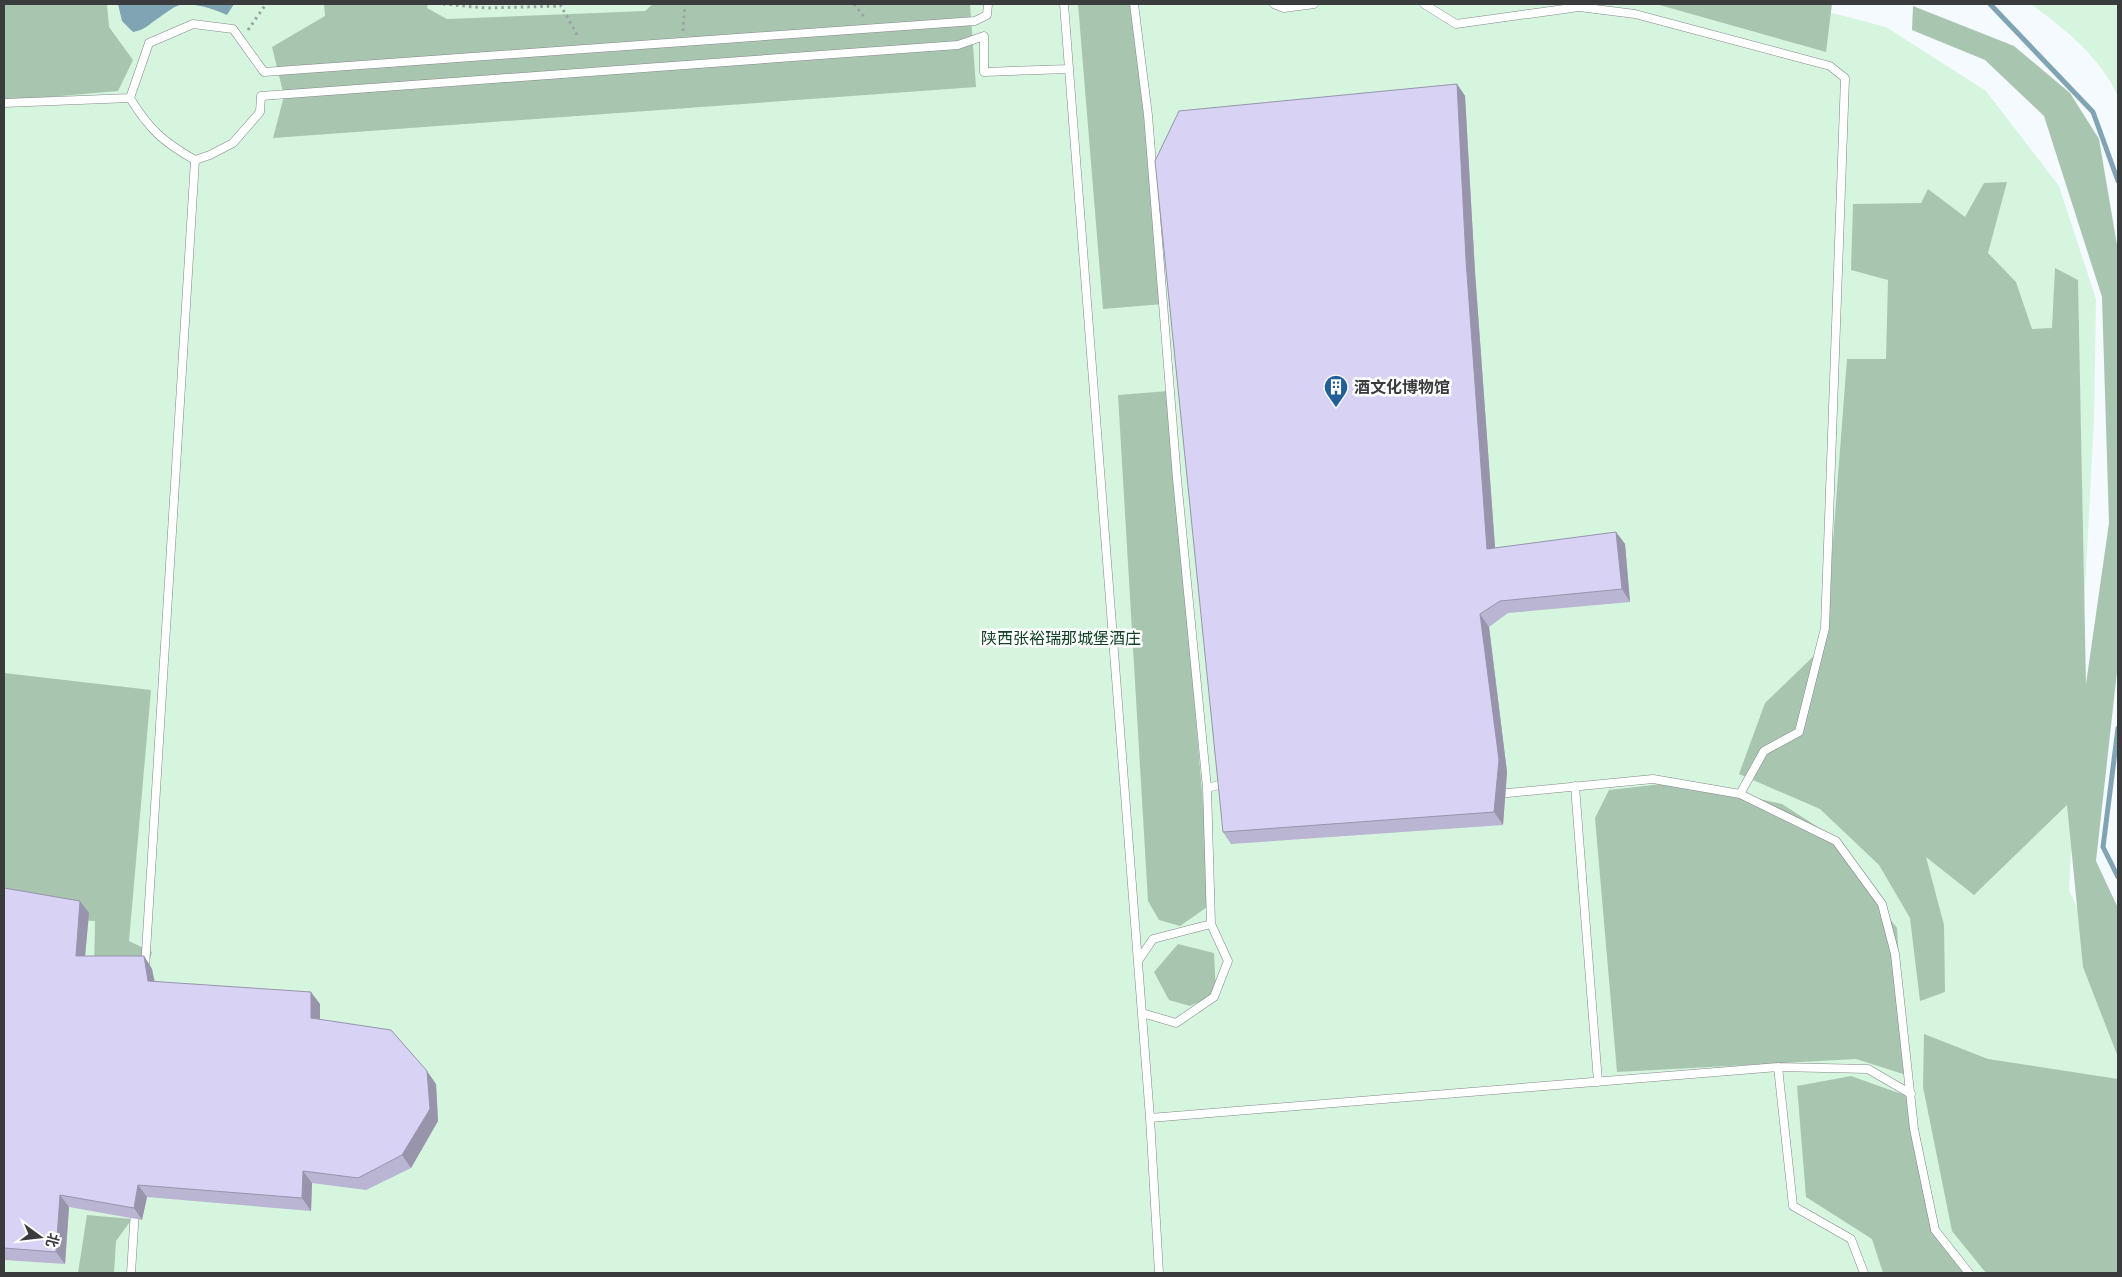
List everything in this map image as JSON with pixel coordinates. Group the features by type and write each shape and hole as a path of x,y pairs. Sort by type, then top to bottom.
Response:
{"lane":[{"path":"130,98 149,43 193,24 233,29 264,72 974,21 987,15 988,4"},
{"path":"1064,4 1150,1118 1159,1273"},
{"path":"1134,4 1148,115 1177,479 1206,788 1211,924 1228,961 1214,997 1176,1023 1142,1013"},
{"path":"1274,4 1284,8 1314,4"},
{"path":"1424,4 1456,24 1579,8 1635,14 1830,66 1845,78 1825,628 1800,732 1764,751 1740,794"},
{"path":"130,98 142,118 169,145 194,160 210,155 233,143 260,112 261,96 958,45 984,36 984,72 1069,69"},
{"path":"4,103 130,98"},
{"path":"145,973 194,160"},
{"path":"1491,795 1653,779 1740,794 1836,842 1882,904 1895,954 1914,1129 1935,1230 1969,1273"},
{"path":"1206,788 1234,782"},
{"path":"1575,786 1598,1082"},
{"path":"1138,961 1154,939 1211,924"},
{"path":"1150,1118 1778,1067 1868,1070 1911,1094"},
{"path":"1778,1067 1793,1206 1851,1239 1864,1273"},
{"path":"131,1273 135,1199"}],"path":[{"path":"241,41 266,4"},
{"path":"443,4 486,8 561,5 585,49"},
{"path":"682,42 685,4"}],"green space":[{"name":"陕西张裕瑞那城堡酒庄","path":"4,4 1798,4 1886,27 1986,91 2059,186 2096,299 2094,419 2069,890 2118,999 2118,1273 4,1273"},
{"path":"4,4 107,4 109,27 133,60 118,91 4,101"},
{"path":"324,4 428,4 427,8 447,19 645,11 653,4 970,4 976,87 273,138 284,96 272,47 325,16"},
{"path":"1078,4 1136,4 1163,304 1103,309"},
{"path":"1656,4 1832,4 1826,52"},
{"path":"2031,4 2118,4 2118,96 2092,56 2069,34"},
{"path":"1913,6 2014,46 2070,93 2099,139 2118,251 2118,663 2096,861 2118,908 2118,1057 2083,967 2067,805 1974,895 1926,857 1944,925 1945,992 1920,1001 1910,918 1879,865 1820,809 1739,774 1765,703 1825,645 1847,359 1886,359 1888,280 1851,270 1853,204 1921,203 1928,189 1965,217 1984,183 2007,182 1988,253 2016,282 2032,329 2052,328 2055,268 2078,280 2086,684 2109,523 2102,297 2044,116 1985,60 1912,30"},
{"path":"1168,391 1208,862 1210,905 1180,926 1159,920 1148,901 1118,395"},
{"path":"4,673 151,690 129,941 152,952 146,974 94,974 95,921 4,916"},
{"path":"1679,782 1782,804 1824,831 1897,928 1906,1075 1856,1059 1617,1072 1595,818 1609,790"},
{"path":"1178,944 1214,953 1216,994 1190,1006 1169,1000 1154,972"},
{"path":"1924,1034 1988,1059 2118,1079 2118,1273 1986,1273 1952,1231 1923,1087"},
{"path":"1851,1076 1910,1097 1937,1238 1965,1273 1883,1273 1872,1239 1806,1197 1797,1086"},
{"path":"87,1215 132,1219 116,1241 114,1273 78,1273"}],"water":[{"path":"118,4 189,4 177,6 169,10 143,29 133,32 122,21"},
{"path":"189,4 234,4 227,15 209,8"}],"building":[{"name":"酒文化博物馆","path":"1457,84 1466,260 1487,549 1616,532 1622,589 1500,601 1480,614 1499,760 1494,812 1223,832 1155,161 1179,111"},
{"path":"4,888 80,901 76,956 144,956 148,981 311,992 311,1018 391,1030 427,1071 430,1109 402,1155 358,1178 303,1171 302,1198 138,1185 134,1208 60,1195 56,1252 4,1248"}],"waterway":[{"path":"1990,4 2093,112 2118,181"},
{"path":"2118,728 2103,847 2118,877"}],"place":[{"name":"酒文化博物馆","path":"1336,408"}]}
